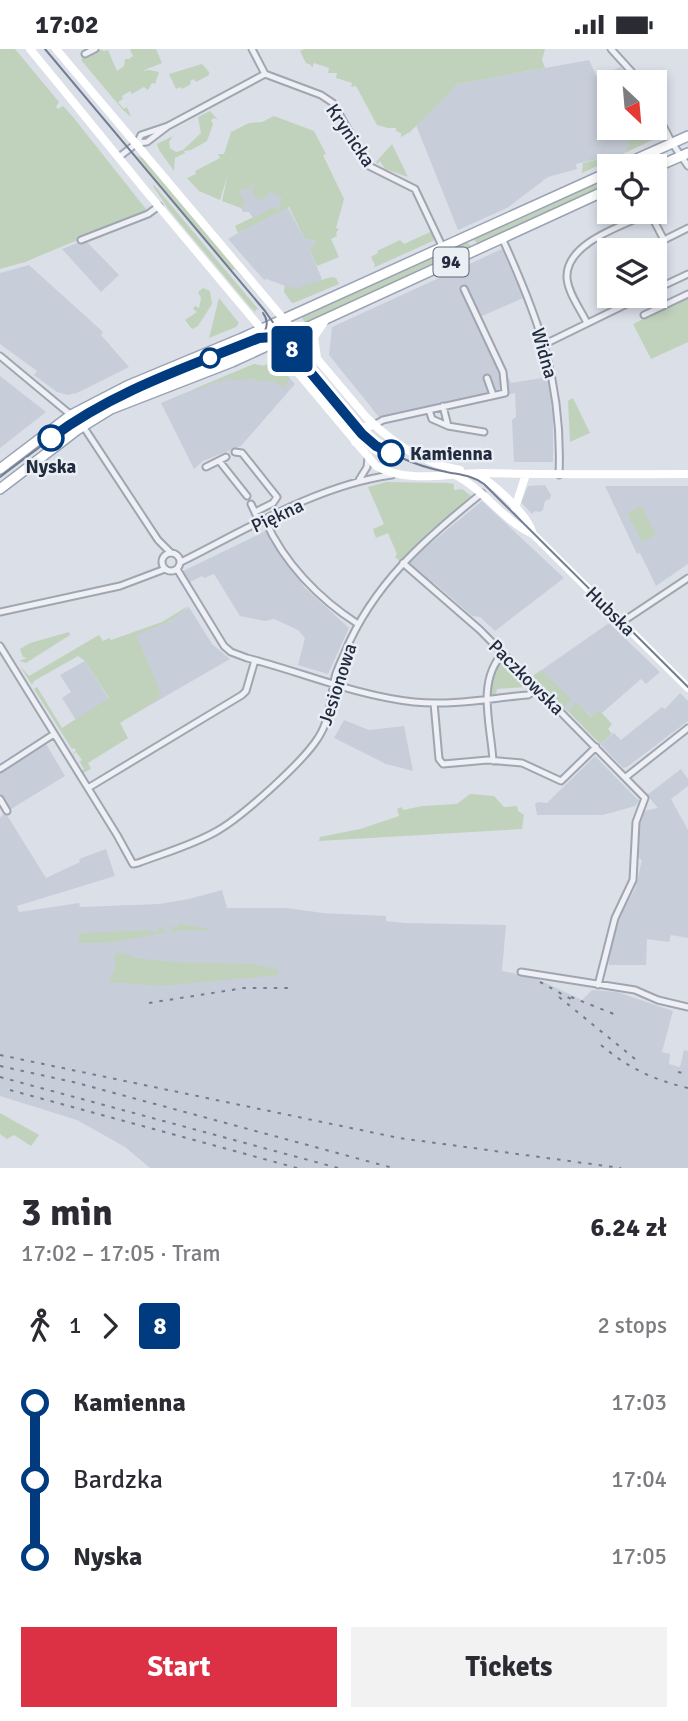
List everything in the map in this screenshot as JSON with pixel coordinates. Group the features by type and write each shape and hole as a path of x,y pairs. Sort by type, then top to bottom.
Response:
{"main road":[{"path":"647,154 688,136"},
{"path":"667,162 684,155"},
{"name":"94","path":"0,469 71,415 127,386 282,320 597,177"},
{"name":"94","path":"0,489 83,426 111,409 193,378 273,343 597,194"}],"street":[{"path":"30,49 368,458 379,467 396,474 688,474"},
{"path":"56,49 282,320 374,425 389,439 416,455 449,468 474,473"},
{"path":"85,54 95,49"},
{"path":"119,157 137,143 142,134 168,126 265,75 252,49"},
{"path":"611,49 630,70"},
{"name":"Krynicka","path":"265,75 321,95 333,103 370,168 415,189 443,247"},
{"path":"667,135 671,143 684,155 688,166"},
{"path":"81,240 148,214 159,206"},
{"path":"587,323 567,280 568,269 574,254 590,241 626,224"},
{"path":"658,224 664,240 688,228"},
{"name":"Widna","path":"502,238 544,344 558,403 559,475"},
{"path":"667,284 688,274"},
{"path":"356,443 354,435 357,429 383,420 505,393 503,372 464,289"},
{"path":"645,315 688,294"},
{"path":"544,344 618,308"},
{"path":"243,337 250,325 248,314"},
{"path":"320,364 314,340 327,318"},
{"path":"0,356 71,415"},
{"path":"487,378 493,395"},
{"path":"446,406 448,426"},
{"path":"430,413 432,419 448,426 484,432"},
{"path":"0,612 120,586 147,576 179,559 158,540 83,426"},
{"path":"235,452 242,453 277,497 275,502 255,512"},
{"path":"206,467 226,457"},
{"path":"357,482 366,470 368,458"},
{"path":"220,461 247,496"},
{"name":"Hubska","path":"474,473 487,481 515,508 530,524 533,534"},
{"name":"Piękna","path":"179,559 357,482 396,474"},
{"name":"Hubska","path":"452,474 482,493 522,530 533,534 688,688"},
{"path":"515,508 526,474"},
{"name":"Jesionowa","path":"88,788 131,862 138,863 225,827 263,794 318,739 326,721 336,676 358,624 382,587 421,543 482,493"},
{"path":"251,504 309,584 325,601 358,624"},
{"path":"158,540 168,566 187,587 224,646 231,652 335,684 393,698 434,703 528,695 538,689"},
{"path":"168,566 171,553"},
{"name":"Paczkowska","path":"403,563 477,627 645,798 636,822 634,880 615,918 598,985"},
{"path":"622,622 688,577"},
{"path":"0,646 88,788 242,695 246,691 255,660"},
{"path":"493,761 487,699 489,677 494,664 503,653"},
{"path":"434,703 439,759 443,764 493,761 526,764 561,781 596,747"},
{"path":"626,778 688,728"},
{"path":"0,769 54,734"},
{"path":"0,799 7,811"},
{"path":"521,972 635,990 670,1004 688,1007"}],"shaded area":[{"path":"589,60 597,77 597,140 643,140 626,148 627,152 597,154 597,159 576,164 577,169 548,177 507,208 458,230 416,125 458,84"},
{"path":"262,159 304,238 315,241 317,245 309,248 322,279 312,288 284,291 285,286 264,280 228,239 259,221 249,212 243,212 230,186"},
{"path":"85,240 119,275 101,292 62,249 77,243 82,244"},
{"path":"502,249 523,298 480,317 511,383 548,377 553,410 553,462 514,462 512,420 516,417 515,393 383,422 329,355 332,327"},
{"path":"29,265 103,332 101,335 129,367 77,393 67,395 57,392 34,375 37,371 0,344 0,273"},
{"path":"274,362 295,384 241,446 203,461 194,469 161,403 254,364 262,366"},
{"path":"0,376 46,412 0,448"},
{"path":"545,485 551,495 550,499 545,501 543,510 532,514 521,502 528,486"},
{"path":"605,486 688,486 688,564 656,586 640,553 637,554"},
{"path":"482,501 564,578 495,631 480,617 472,616 434,583 433,585 413,568 410,562"},
{"path":"266,531 304,587 349,628 328,674 298,665 305,638 298,630 274,619 265,621 240,616 214,574 190,582 183,571"},
{"path":"189,607 212,644 230,659 128,718 89,652 170,621"},
{"path":"609,623 660,672 646,684 641,679 602,713 599,710 592,717 576,703 568,712 533,676"},
{"path":"85,661 109,699 76,720 62,698 71,692 60,675"},
{"path":"680,693 688,701 688,721 627,767 623,768 600,744 614,733 621,740 662,707 665,709"},
{"path":"344,720 369,730 404,726 413,771 386,764 334,738"},
{"path":"46,744 65,776 11,809 0,794 0,773"},
{"path":"595,756 639,801 635,806 603,815 537,815 535,804 547,803"},
{"path":"681,769 688,779 688,786 671,799 688,830 688,938 671,935 669,942 647,939 646,965 609,965 608,953 616,923 635,889 642,860 638,857 639,822 644,811 658,808 647,795"},
{"path":"5,812 46,878 80,862 79,859 106,849 115,876 17,906 19,912 79,903 80,907 159,904 222,890 227,908 287,908 386,916 386,921 405,923 506,925 502,971 533,977 582,1000 592,990 617,992 673,1011 662,1052 670,1054 669,1064 680,1067 684,1050 688,1051 688,1168 150,1168 125,1147 77,1120 0,1096 0,818"}],"green space":[{"path":"0,49 15,49 59,102 56,107 58,109 63,106 73,117 146,209 145,212 25,262 0,269"},
{"path":"98,49 108,50 117,71 124,66 125,59 133,56 130,49 156,49 162,63 142,71 159,72 155,84 152,83 148,90 144,87 132,94 130,91 118,102 124,109 127,107 131,117 81,60 88,53 89,57 97,53"},
{"path":"545,49 542,60 545,68 458,84 410,132 401,137 396,128 377,125 356,86 351,87 352,83 336,78 337,73 328,73 329,68 314,63 312,68 306,63 300,51"},
{"path":"202,64 209,75 196,82 194,79 190,81 191,84 182,89 176,89 169,74"},
{"path":"210,111 218,120 211,120 213,124 207,141 175,158 174,171 157,144 173,136 169,142 170,148 176,152 183,150 201,133 198,117"},
{"path":"274,116 314,131 344,199 336,228 339,229 337,236 331,239 339,257 317,266 309,248 316,245 315,241 304,238 289,207 238,233 235,226 274,207 278,210 282,198 270,190 264,199 259,200 253,195 252,189 256,182 250,189 239,190 245,203 241,208 222,201 228,174 220,200 199,191 187,178 220,158 218,154 224,154 231,132 249,123 262,122"},
{"path":"628,140 652,140 623,154 618,154 626,152 630,145"},
{"path":"392,144 408,177 385,169 380,161 377,164 376,162"},
{"path":"137,156 143,158 265,304 235,269 231,271"},
{"path":"597,159 597,166 582,173 583,163"},
{"path":"597,181 597,190 479,245 472,238"},
{"path":"153,186 259,310 256,309 255,312 251,308 169,210"},
{"path":"430,232 437,239 373,268 375,265 371,257 378,253 377,251 400,240 404,244"},
{"path":"466,241 473,248 307,325 301,317"},
{"path":"331,277 336,278 339,284 296,302 292,303 284,292 285,286 297,288"},
{"path":"203,288 210,291 212,304 198,326 192,329 185,320 197,312 193,309 195,306 199,308 201,298 198,292"},
{"path":"688,297 688,342 651,359 633,324"},
{"path":"219,298 239,323 236,327 209,338"},
{"path":"274,362 290,378 284,388 272,381 230,378 221,381 222,385 218,381 198,390 194,389 254,364 264,366"},
{"path":"573,398 590,433 570,442 568,401"},
{"path":"386,482 454,484 454,490 462,489 471,496 400,561 395,557 397,554 388,533 376,538 373,529 384,524 368,487"},
{"path":"642,506 656,535 642,542 627,513"},
{"path":"188,606 172,620 136,635 161,693 158,695 160,698 120,723 128,738 88,763 91,769 83,773 84,769 80,762 78,763 82,760 76,752 73,754 75,759 72,755 76,750 72,749 34,689 37,687 62,728 109,698 85,661 78,656 34,681 32,685 20,666 29,676 99,635 103,641 109,638 111,640 162,622"},
{"path":"69,632 70,635 26,663 19,661 27,658 23,657 20,649 30,643"},
{"path":"503,659 526,682 525,687 497,689 496,694 491,695 490,677"},
{"path":"541,670 571,699 564,709 533,676"},
{"path":"576,702 591,717 599,710 612,724 608,729 612,734 600,744 568,711"},
{"path":"470,794 494,796 504,807 517,806 518,811 524,815 522,829 319,841 320,837 360,829 399,816 397,809 402,807 403,810 457,804"},
{"path":"178,923 215,930 171,931 116,942 79,943 79,933 149,930 157,933 158,927 163,927 163,931 170,931 171,927 178,927"},
{"path":"115,953 174,962 254,964 279,970 278,975 160,986 110,982 115,969"},
{"path":"0,1113 39,1135 31,1146 14,1135 7,1139 0,1134"}],"tram line":[{"path":"45,49 265,311 290,347 362,434 410,462 469,477 484,484 688,687"},
{"path":"252,344 265,331 267,322 263,313"},
{"name":"8","path":"51,438 76,420 126,392 269,336 286,343 362,434 376,446 391,453"},
{"path":"0,477 65,428 113,398 259,338"}],"railway":[{"path":"540,982 571,999"},
{"path":"149,1003 244,988 292,988"},
{"path":"559,997 640,1063"},
{"path":"571,997 619,1016"},
{"path":"601,1045 642,1072 688,1088"},
{"path":"0,1055 399,1138 621,1168"},
{"path":"0,1066 77,1083 393,1168"},
{"path":"678,1072 688,1074"},
{"path":"0,1077 338,1168"},
{"path":"10,1090 297,1168"}],"place":[{"name":"Nyska","path":"51,438"},
{"name":"Kamienna","path":"391,453"}]}
